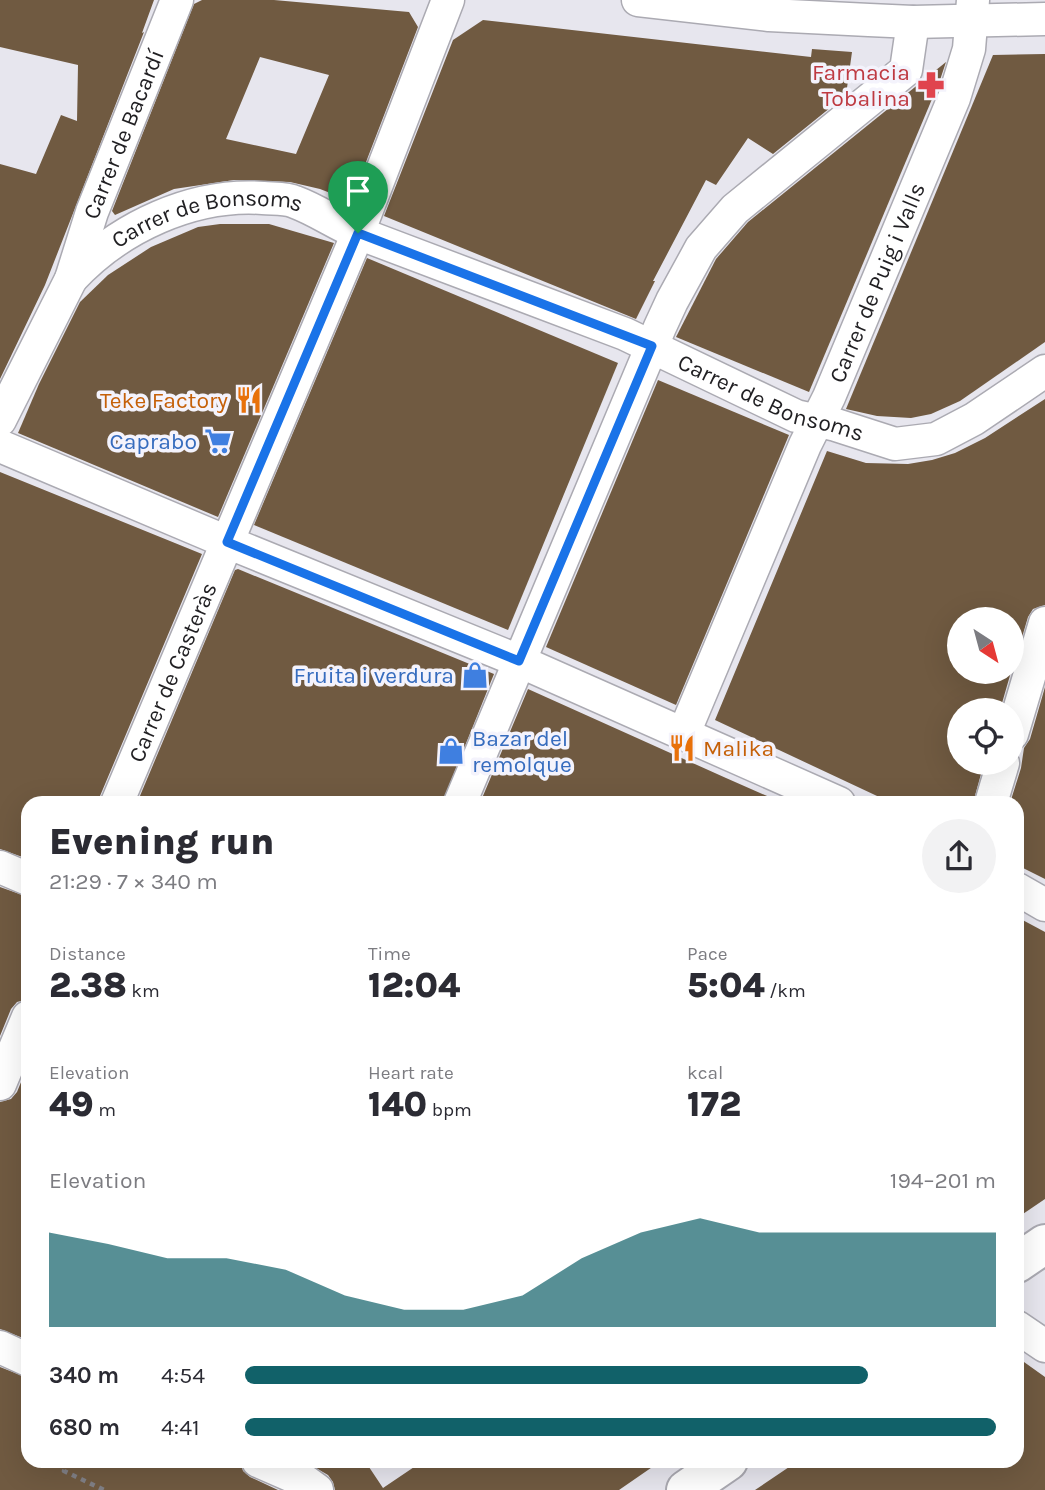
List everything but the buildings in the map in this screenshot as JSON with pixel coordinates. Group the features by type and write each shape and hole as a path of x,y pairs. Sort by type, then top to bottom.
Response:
{"street":[{"name":"Carrer de Bacardí","path":"0,420 71,278 92,212 177,0"},
{"name":"Carrer de Casteràs","path":"120,796 358,233 448,0"},
{"path":"638,0 769,15 913,22 972,10 1045,19"},
{"name":"Carrer de Puig i Valls","path":"684,733 954,98 969,49 972,10"},
{"path":"463,796 671,301 701,248 734,209 906,70 913,22"},
{"name":"Carrer de Bonsoms","path":"71,278 91,257 146,223 177,209 251,197 294,201 358,233 652,346 796,416 836,425 895,444 936,439 974,419 1045,371"},
{"path":"0,446 519,661 824,796"},
{"path":"1023,698 1045,623"},
{"path":"993,796 999,775"},
{"path":"0,867 21,876"},
{"path":"1024,893 1045,905"},
{"path":"0,1084 21,1034"},
{"path":"1024,1258 1045,1244"},
{"path":"1024,1332 1045,1346"},
{"path":"0,1347 21,1357"},
{"path":"274,1468 306,1482 317,1490"},
{"path":"686,1490 718,1468"}],"path":[{"path":"66,1468 65,1471 104,1490"}],"place":[{"name":"Farmacia Tobalina","path":"931,85"},
{"name":"Teke Factory","path":"249,400"},
{"name":"Caprabo","path":"218,441"},
{"name":"Fruita i verdura","path":"475,675"},
{"name":"Malika","path":"682,748"},
{"name":"Bazar del remolque","path":"451,751"}],"route":[{"path":"358,233 652,346 519,661 227,542 358,233"}]}
